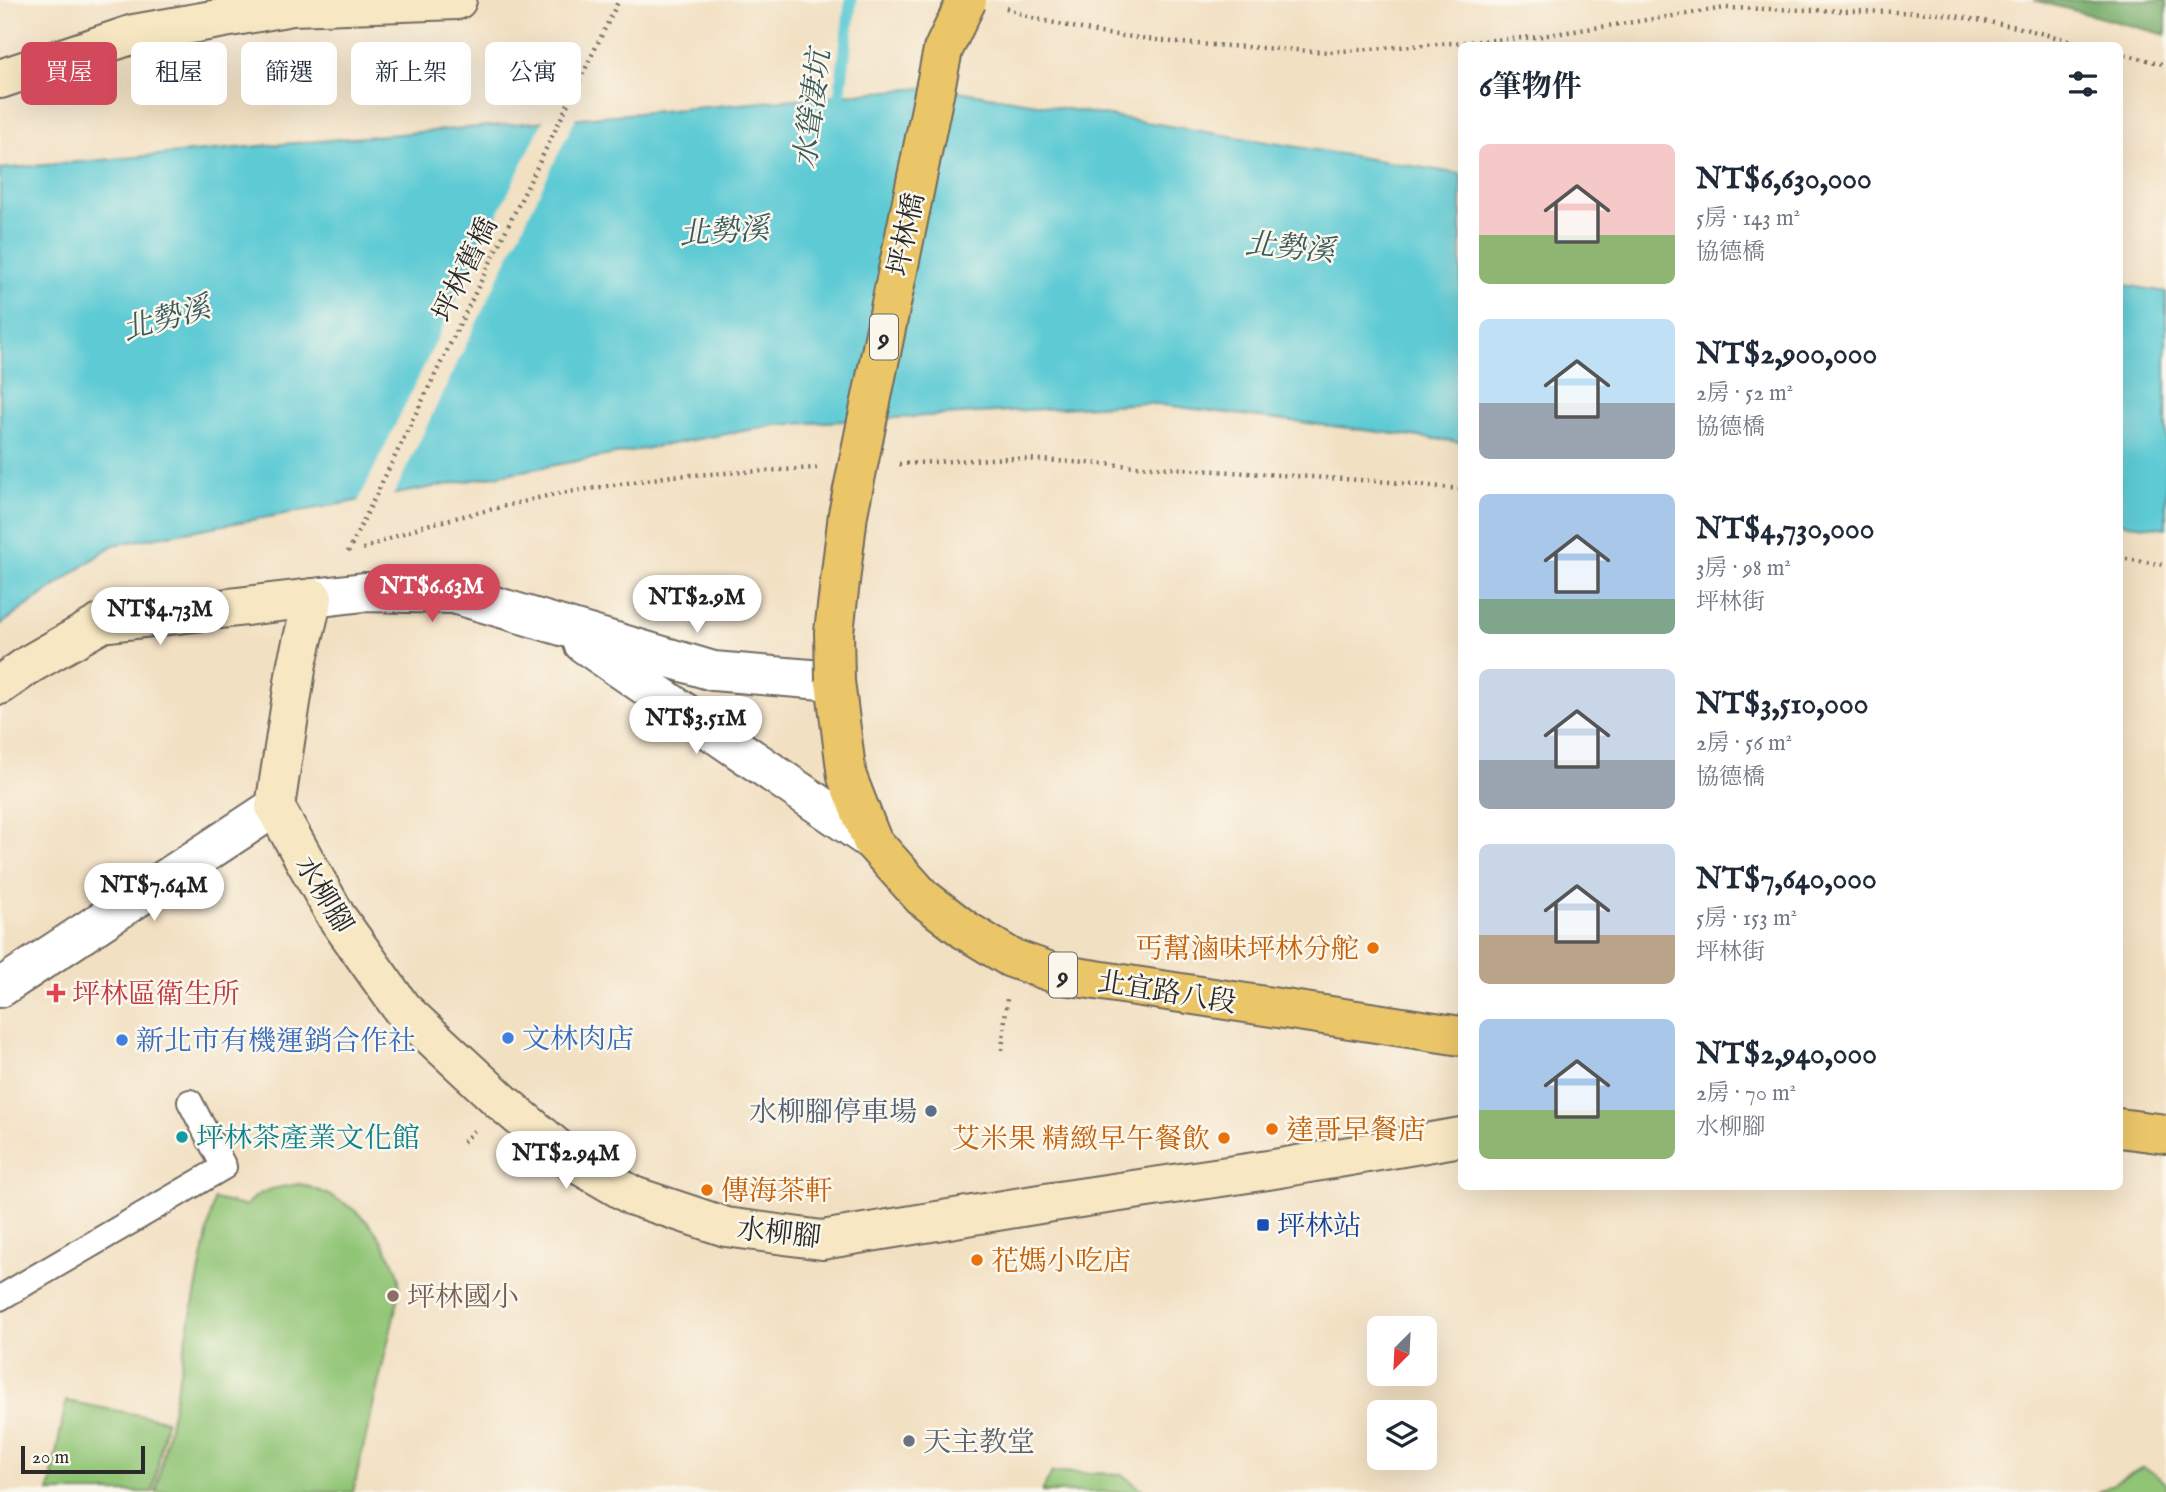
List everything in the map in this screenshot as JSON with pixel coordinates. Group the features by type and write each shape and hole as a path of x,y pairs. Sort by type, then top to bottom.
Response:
{"main road":[{"path":"0,79 134,34 292,6 457,0"},
{"name":"坪林橋","path":"835,681 834,632 848,514 943,50 982,2"},
{"path":"0,685 30,664 102,624 313,597 298,663 275,807"},
{"name":"北宜路八段","path":"835,681 847,777 872,841 922,897 965,930 1012,958 1057,974 1458,1036"},
{"name":"水柳腳","path":"275,807 335,916 402,1009 502,1102 571,1160 633,1196 726,1227 822,1240 1458,1138"},
{"path":"2123,1129 2166,1134"}],"street":[{"path":"313,597 364,592 454,594 713,671 835,681"},
{"path":"552,622 872,841"},
{"path":"0,988 275,807"}],"lane":[{"path":"0,1298 224,1167 190,1102"}],"path":[{"name":"坪林舊橋","path":"619,0 346,556 422,526 555,495 672,476 820,468"},
{"path":"982,2 1032,18 1100,33 1180,43 1328,52 1458,43"},
{"path":"1466,42 1535,37 1725,8 1938,13 2017,27 2075,42"},
{"path":"2123,54 2166,65"},
{"path":"888,464 1009,458 1391,482 1458,489"},
{"path":"2123,559 2166,565"},
{"path":"1002,1050 1012,958"}],"green space":[{"path":"2034,0 2166,0 2166,35"},
{"path":"300,1184 342,1202 365,1220 383,1243 399,1276 399,1295 353,1492 156,1492 214,1199 245,1206 263,1192"},
{"path":"66,1401 166,1420 153,1492 49,1492"},
{"path":"2143,1467 2166,1482 2166,1492 2099,1492"},
{"path":"1052,1472 1121,1474 1146,1492 1042,1492"}],"water":[{"name":"北勢溪","path":"934,87 1458,174 1458,442 1146,403 776,425 113,545 0,625 0,169"},
{"path":"2123,285 2166,292 2166,528 2123,523"}],"pier":[{"path":"577,115 392,498 357,504 545,117"}],"waterway":[{"name":"水聳淒坑","path":"838,111 851,0"}],"place":[{"name":"丐幫滷味坪林分舵","path":"1373,948"},
{"name":"坪林區衛生所","path":"56,993"},
{"name":"文林肉店","path":"508,1038"},
{"name":"新北市有機運銷合作社","path":"122,1040"},
{"name":"水柳腳停車場","path":"931,1111"},
{"name":"達哥早餐店","path":"1272,1129"},
{"name":"坪林茶產業文化館","path":"182,1137"},
{"name":"艾米果 精緻早午餐飲","path":"1224,1138"},
{"name":"傳海茶軒","path":"707,1190"},
{"name":"坪林站","path":"1263,1225"},
{"name":"花媽小吃店","path":"977,1260"},
{"name":"坪林國小","path":"393,1296"},
{"name":"天主教堂","path":"909,1441"}]}
